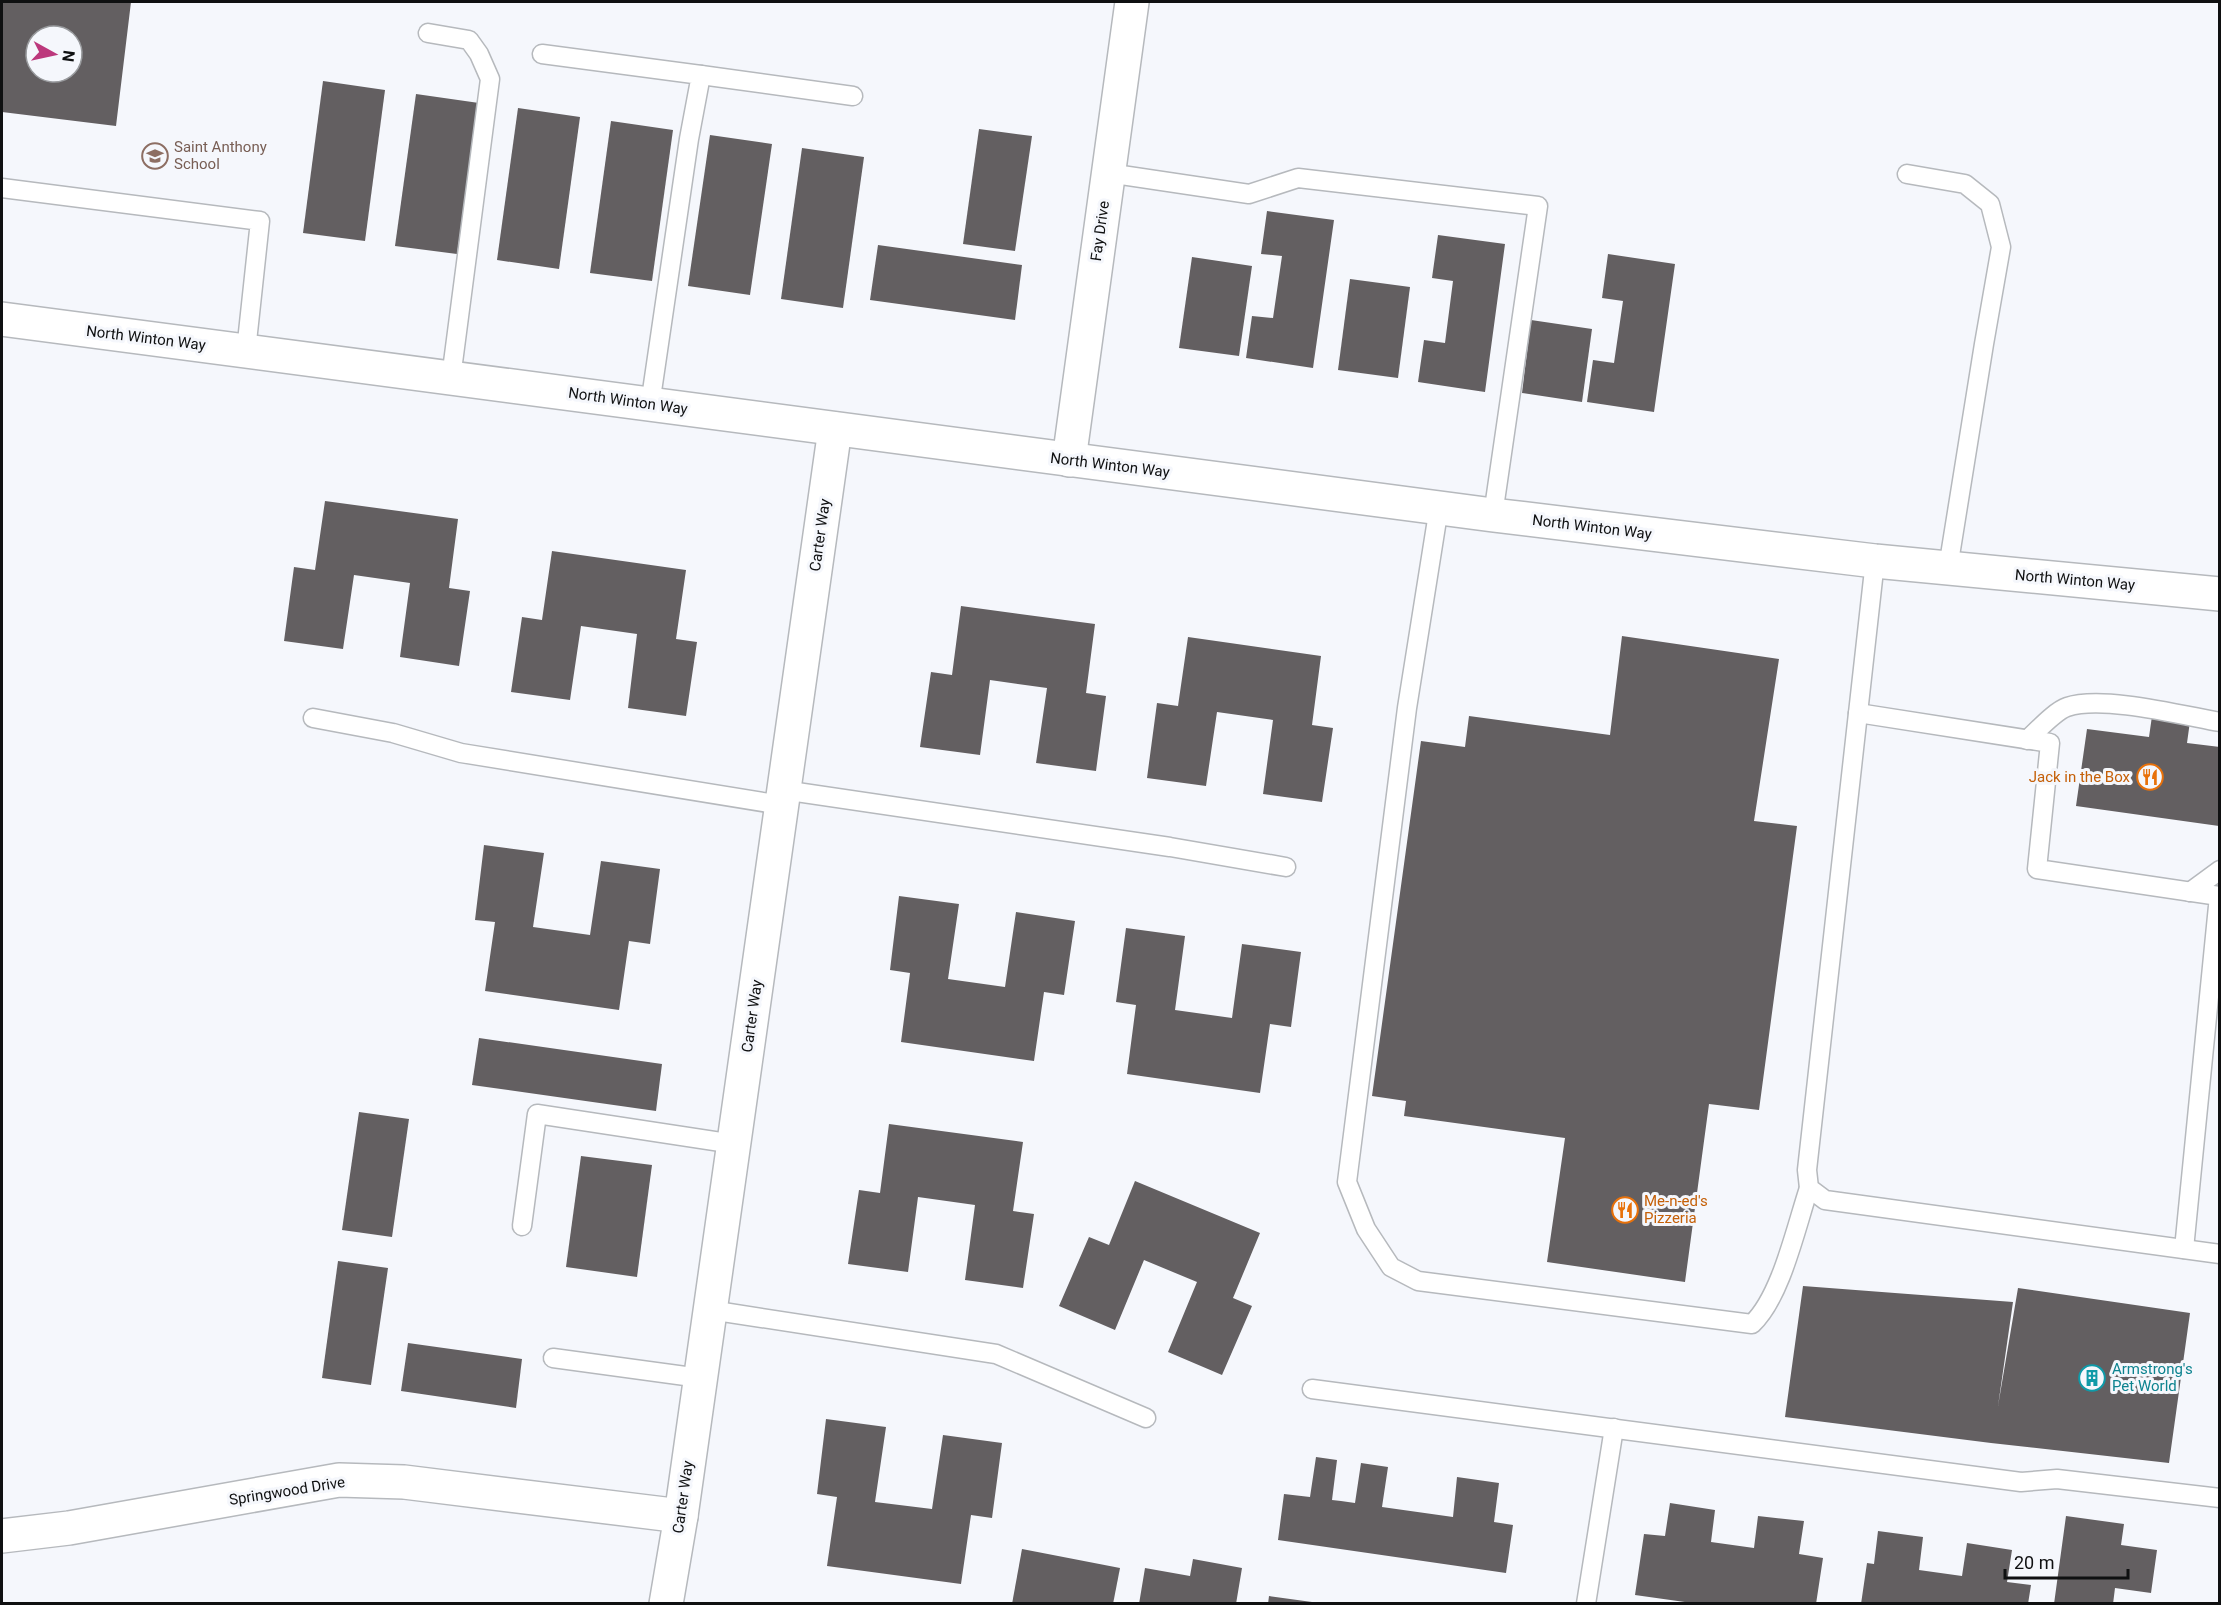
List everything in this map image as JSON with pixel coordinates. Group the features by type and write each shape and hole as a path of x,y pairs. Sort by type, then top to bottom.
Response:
{"street":[{"name":"Fay Drive","path":"1069,460 1132,2"},
{"name":"North Winton Way","path":"2,319 1493,515 1875,561 2220,594"},
{"name":"Carter Way","path":"666,1604 681,1516 835,429"},
{"name":"Springwood Drive","path":"2,1536 69,1528 339,1480 404,1482 681,1516"}],"lane":[{"path":"428,33 469,40 479,54 490,79 451,378"},
{"path":"542,54 854,96"},
{"path":"650,405 677,216 701,75"},
{"path":"1108,173 1249,194 1298,178 1538,206 1493,515"},
{"path":"1907,174 1965,184 1990,204 2001,247 1948,568"},
{"path":"2,188 260,221 246,351"},
{"path":"1439,507 1407,708 1347,1182 1366,1228 1391,1267 1418,1281 1752,1324 1774,1295 1809,1188 1807,1170 1875,561"},
{"path":"2027,740 2064,708 2088,702 2220,722"},
{"path":"1858,713 2050,743 2037,869 2219,896 2184,1249"},
{"path":"313,718 393,734 461,753 782,798 1158,845 1286,867"},
{"path":"2190,892 2220,870"},
{"path":"522,1226 537,1114 734,1144"},
{"path":"1809,1188 1825,1200 2220,1254"},
{"path":"710,1310 996,1354 1146,1418"},
{"path":"553,1358 700,1378"},
{"path":"1312,1389 2021,1482 2057,1479 2220,1498"},
{"path":"1586,1604 1614,1428"}],"building":[{"path":"2,2 131,2 116,126 2,112"},
{"path":"323,81 385,90 365,241 303,233"},
{"path":"416,94 479,103 457,254 395,246"},
{"path":"518,108 580,117 559,269 497,260"},
{"path":"611,121 673,130 652,281 590,273"},
{"path":"979,129 1032,136 1015,251 963,244"},
{"path":"710,135 772,144 750,295 688,286"},
{"path":"802,148 864,157 843,308 781,299"},
{"path":"1267,211 1334,220 1313,368 1246,358 1252,316 1273,318 1282,256 1261,254"},
{"path":"1438,235 1505,244 1485,392 1418,382 1424,340 1445,343 1453,281 1432,278"},
{"path":"878,245 1022,265 1015,320 870,300"},
{"path":"1608,254 1675,264 1654,412 1587,402 1593,360 1614,363 1623,301 1602,298"},
{"path":"1192,257 1252,266 1239,356 1179,348"},
{"path":"1350,279 1410,287 1398,378 1338,370"},
{"path":"1531,320 1592,329 1582,402 1522,393"},
{"path":"325,501 458,519 449,588 470,591 459,666 400,657 410,583 354,575 343,649 284,641 294,567 315,570"},
{"path":"552,551 686,570 676,639 697,642 686,716 628,708 637,634 581,626 570,700 511,692 522,617 542,620"},
{"path":"961,606 1095,624 1086,693 1106,696 1096,771 1036,763 1047,688 990,680 980,755 920,747 931,672 952,675"},
{"path":"1622,636 1779,659 1754,821 1797,826 1759,1110 1709,1104 1685,1282 1547,1262 1565,1138 1404,1116 1406,1101 1372,1096 1421,741 1465,747 1469,716 1610,735"},
{"path":"1188,637 1321,656 1312,725 1333,728 1322,802 1263,794 1273,720 1217,712 1206,786 1147,778 1157,703 1178,706"},
{"name":"Jack in the Box","path":"2153,709 2191,714 2187,743 2220,747 2219,826 2076,806 2087,729 2149,737"},
{"path":"484,845 544,853 533,927 590,935 601,861 660,869 650,944 629,941 619,1010 485,991 495,922 475,920"},
{"path":"899,896 959,904 948,979 1005,987 1016,912 1075,921 1064,995 1044,992 1034,1061 901,1042 910,973 890,970"},
{"path":"1126,928 1185,936 1175,1010 1232,1018 1242,944 1301,952 1291,1027 1270,1024 1260,1093 1127,1074 1136,1005 1116,1002"},
{"path":"479,1038 662,1064 656,1111 472,1085"},
{"path":"359,1112 409,1119 392,1237 342,1230"},
{"path":"889,1124 1023,1142 1013,1211 1034,1214 1023,1288 965,1280 975,1205 918,1197 908,1272 848,1264 859,1190 880,1193"},
{"path":"581,1156 652,1165 637,1277 566,1267"},
{"path":"1135,1181 1260,1233 1233,1298 1252,1306 1222,1375 1168,1352 1197,1282 1144,1260 1115,1330 1059,1306 1089,1237 1109,1245"},
{"path":"338,1261 388,1268 371,1385 322,1378"},
{"path":"1803,1286 2013,1302 1998,1406 2018,1288 2190,1313 2169,1463 1785,1417"},
{"path":"408,1343 522,1359 516,1408 401,1391"},
{"path":"826,1419 886,1427 875,1502 932,1509 943,1435 1002,1443 992,1518 971,1515 961,1584 827,1566 837,1497 817,1494"},
{"path":"1316,1457 1337,1460 1332,1500 1355,1503 1361,1463 1388,1467 1382,1507 1453,1517 1457,1477 1499,1483 1494,1522 1513,1525 1506,1573 1278,1540 1284,1494 1310,1497"},
{"path":"1670,1503 1715,1510 1711,1542 1754,1548 1758,1516 1804,1521 1799,1554 1823,1558 1816,1604 1699,1604 1635,1595 1644,1534 1665,1536"},
{"path":"2066,1516 2124,1524 2121,1545 2157,1550 2151,1593 2115,1588 2113,1604 2054,1604"},
{"path":"1878,1531 1923,1537 1919,1570 1962,1576 1967,1543 2012,1550 2007,1582 2031,1585 2028,1604 1861,1604 1867,1563 1874,1564"},
{"path":"1022,1549 1120,1568 1113,1604 1012,1604"},
{"path":"1193,1559 1242,1568 1236,1604 1139,1604 1145,1568 1190,1576"},
{"path":"1269,1596 1312,1602 1312,1604 1268,1604"}],"place":[{"name":"Saint Anthony School","path":"155,156"},
{"name":"Jack in the Box","path":"2150,777"},
{"name":"Me-n-ed's Pizzeria","path":"1625,1210"},
{"name":"Armstrong's Pet World","path":"2092,1378"}]}
